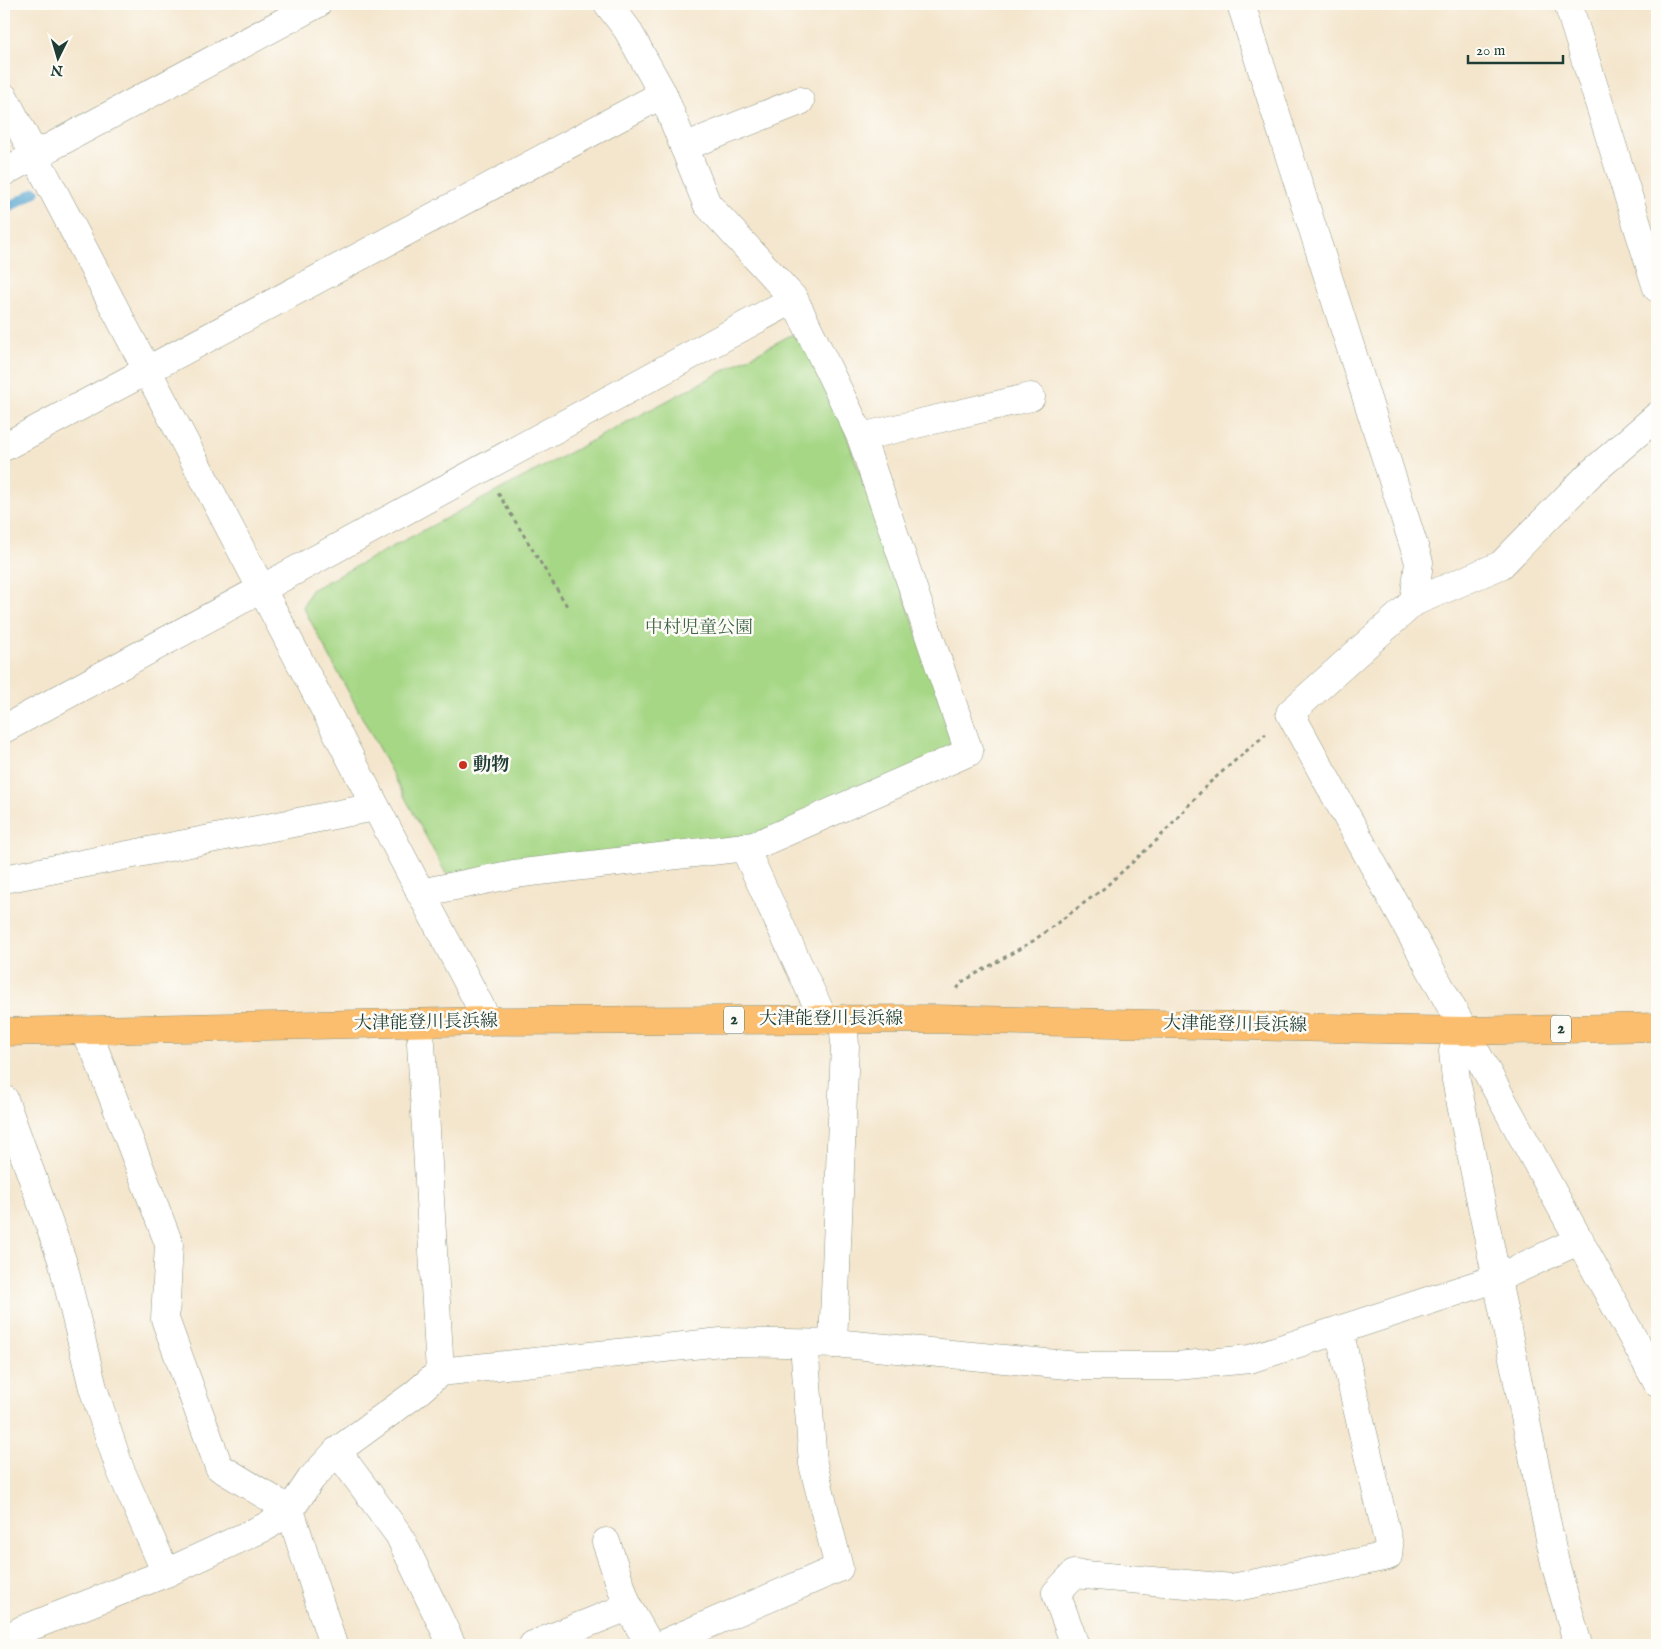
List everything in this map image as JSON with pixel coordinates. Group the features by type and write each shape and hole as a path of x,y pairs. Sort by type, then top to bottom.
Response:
{"main road":[{"name":"大津能登川長浜線","path":"4,1032 84,1032 488,1021 934,1018 1464,1031 1657,1027"}],"street":[{"path":"4,172 34,154 318,4"},
{"path":"420,893 514,874 754,846 969,752 860,437 794,299 707,204 663,94 627,29 608,4"},
{"path":"1240,4 1419,562 1414,602"},
{"path":"1568,4 1657,288"},
{"path":"4,447 663,94"},
{"path":"4,97 488,1021"},
{"path":"684,147 800,101"},
{"path":"4,729 794,299"},
{"path":"860,437 1031,397"},
{"path":"1657,416 1589,475 1501,565 1414,602 1290,714 1657,1382"},
{"path":"4,879 375,807"},
{"path":"744,847 833,1019 844,1045 833,1344"},
{"path":"1464,1031 1453,1051 1456,1080 1555,1563 1578,1645"},
{"path":"84,1032 96,1053 169,1244 165,1319 219,1467 290,1510 334,1645"},
{"path":"421,1043 440,1372"},
{"path":"4,1099 62,1260 93,1388 120,1469 166,1573"},
{"path":"4,1640 22,1630 166,1573 267,1526 290,1510 310,1479 337,1451 414,1394 440,1372 721,1342 833,1344 1078,1366 1176,1366 1250,1359 1498,1278 1580,1240"},
{"path":"1075,1645 1056,1592 1074,1574 1232,1588 1388,1556 1390,1545 1339,1330"},
{"path":"660,1645 838,1568 813,1464 804,1344"},
{"path":"337,1451 399,1534 452,1645"},
{"path":"606,1542 628,1607 650,1645"},
{"path":"534,1645 628,1607"}],"path":[{"path":"482,468 567,606"},
{"path":"934,1018 962,982 1033,941 1103,889 1158,839 1208,784 1290,714"}],"green space":[{"name":"中村児童公園","path":"810,333 958,747 752,841 446,874 303,607 311,590 789,336"}],"waterway":[{"path":"4,210 35,192"}],"place":[{"name":"動物","path":"463,765"}]}
